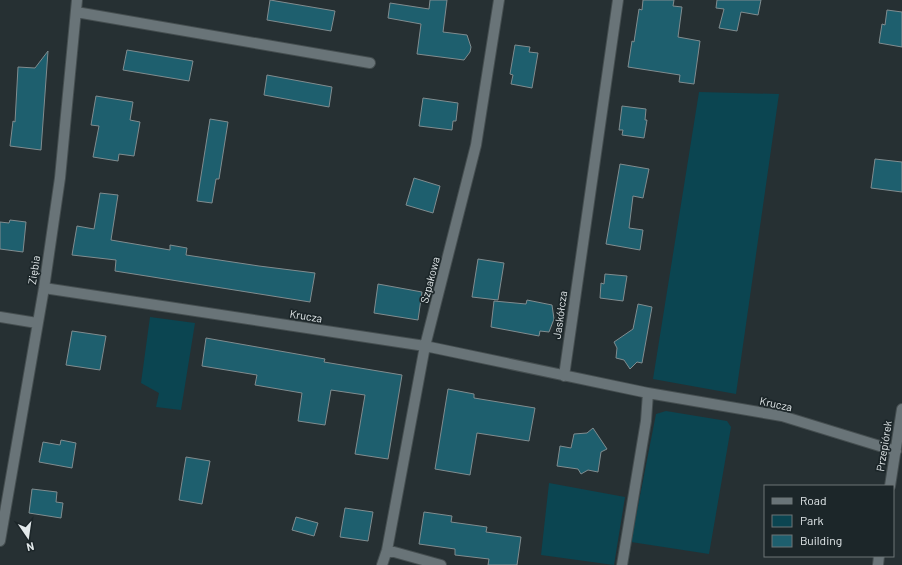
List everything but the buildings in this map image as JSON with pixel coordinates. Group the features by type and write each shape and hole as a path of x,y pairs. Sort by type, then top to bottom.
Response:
{"street":[{"name":"Ziębia","path":"0,541 44,288 60,178 77,0"},
{"name":"Szpakowa","path":"382,565 387,550 426,346 476,145 500,0"},
{"name":"Jaskółcza","path":"564,376 618,0"},
{"path":"76,12 370,63"},
{"name":"Krucza","path":"44,288 426,346 564,376"},
{"path":"0,316 37,323"},
{"path":"564,376 648,393 646,420 622,565"},
{"name":"Krucza","path":"648,393 782,416 896,451"},
{"name":"Przepiórek","path":"890,485 902,409"},
{"path":"387,550 441,565"}],"green space":[{"path":"699,92 779,94 736,394 653,379"},
{"path":"150,317 195,323 181,410 156,407 159,393 141,383"},
{"path":"666,411 727,421 731,427 709,554 631,542 656,414"},
{"path":"549,483 625,497 614,565 541,555"}]}
